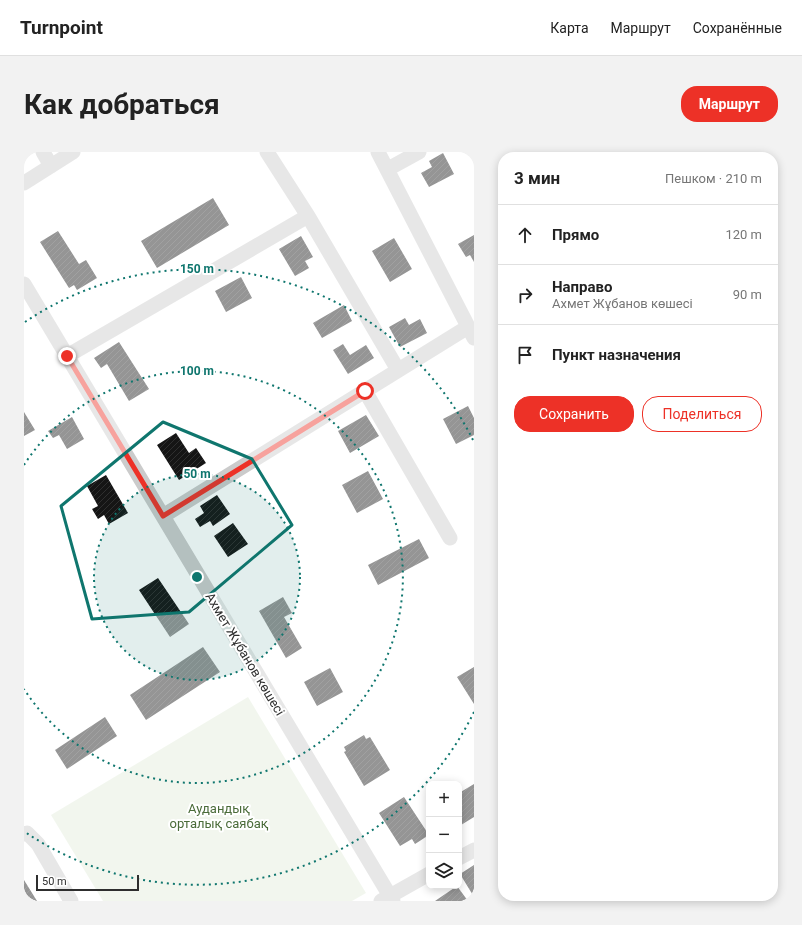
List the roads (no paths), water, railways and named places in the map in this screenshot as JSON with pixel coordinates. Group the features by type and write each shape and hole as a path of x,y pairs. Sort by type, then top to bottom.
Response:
{"street":[{"path":"43,152 51,166"},
{"path":"24,183 73,152"},
{"path":"267,152 308,216 398,370"},
{"path":"163,516 398,370 471,333 378,152"},
{"path":"388,169 419,152"},
{"path":"67,356 308,216"},
{"name":"Ахмет Жұбанов көшесі","path":"24,284 163,516 388,899"},
{"path":"365,391 450,538"},
{"path":"25,833 38,844 71,901"},
{"path":"462,856 474,850"},
{"path":"388,899 426,876"}],"park label":[{"name":"Аудандық орталық саябақ","path":"219,816"}]}
